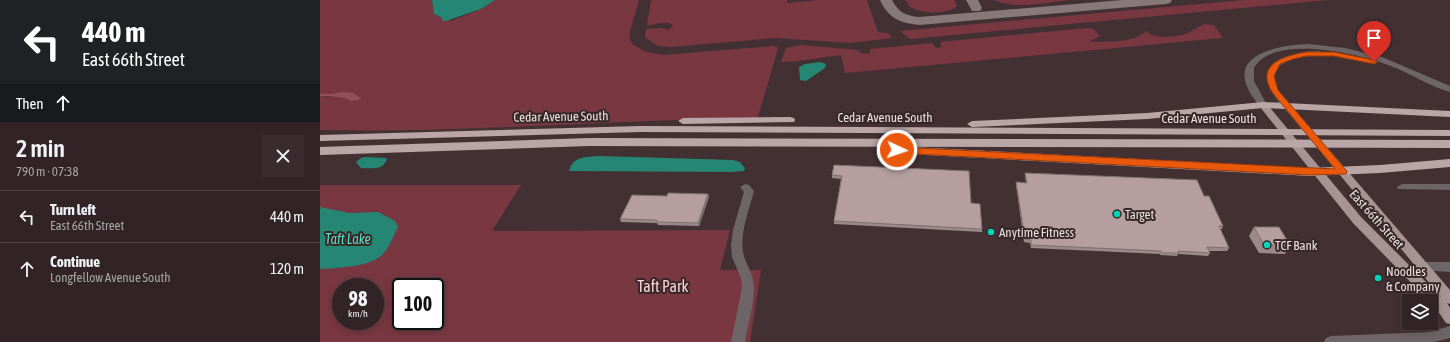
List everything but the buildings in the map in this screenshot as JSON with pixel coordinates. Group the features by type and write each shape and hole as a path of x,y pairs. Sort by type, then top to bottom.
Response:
{"highway":[{"path":"763,130 932,126 1147,116 1263,105 1450,114"},
{"path":"490,132 537,127 654,122 790,120"},
{"name":"Cedar Avenue South","path":"320,138 640,128 763,130 1450,132"},
{"path":"320,132 443,134"},
{"name":"Cedar Avenue South","path":"320,152 589,142 1450,144"},
{"path":"759,143 1318,172 1343,172 1450,163"}],"main road":[{"name":"East 66th Street","path":"1263,105 1357,220 1443,307 1450,319"},
{"name":"East 66th Street","path":"1286,105 1450,299"}],"street":[{"name":"East 66th Street","path":"1263,105 1250,85 1249,72 1253,63 1263,56 1278,50 1294,47 1346,51 1363,54 1394,64 1450,90"},
{"path":"1286,105 1272,86 1270,76 1277,63 1291,57 1306,54 1334,54 1368,60 1450,90"},
{"path":"738,342 748,288 748,280 738,258 736,244 749,191 746,187"},
{"path":"1402,187 1450,187"},
{"path":"1422,267 1450,267"},
{"path":"1331,342 1388,341 1429,338 1450,332"}],"green space":[{"path":"320,0 432,0 434,14 451,21 481,9 495,0 639,0 629,35 632,44 646,52 664,55 774,46 778,49 758,117 756,118 429,130 320,130 320,96 348,98 343,92 330,94 320,93"},
{"path":"651,0 787,0 787,3 820,0 867,0 878,32 888,33 892,38 851,43 776,38 671,47 658,46 646,38 645,32 647,29 661,28 669,30 673,25 663,23 647,25"},
{"path":"906,0 954,0 957,6 947,11 926,12 913,9 909,6"},
{"path":"995,0 1070,0 1021,5 1003,3"},
{"path":"1244,0 1328,0 910,39 900,31"},
{"path":"1205,24 1214,25 1223,38 845,73 841,55 781,62 786,48 801,45 858,50 861,53 870,54 869,49 932,43 936,48 942,47 940,42 1087,28 1094,29 1100,36 1089,42 1111,42 1134,38 1146,31 1160,37 1178,36 1188,33"},
{"name":"Taft Park","path":"320,185 521,185 492,231 730,230 720,270 761,270 750,342 320,342"}],"shaded area":[{"path":"343,92 353,93 362,99 351,101 341,98 320,96 320,93 330,94"}],"water":[{"path":"432,0 495,0 481,9 443,21 441,17 434,14"},
{"path":"820,62 826,64 825,68 806,81 800,80 799,67 805,64"},
{"path":"599,156 733,160 740,162 745,168 744,171 731,172 569,171 574,162 581,158"},
{"path":"365,157 387,159 380,167 361,168 356,162"},
{"name":"Taft Lake","path":"320,207 349,213 378,212 395,221 398,227 387,248 378,258 358,265 320,269"}],"taxiway":[{"path":"886,0 895,14 908,20 919,21 1166,0"},
{"path":"972,0 976,8"}],"place":[{"name":"Target","path":"1117,214"},
{"name":"Anytime Fitness","path":"991,232"},
{"name":"TCF Bank","path":"1267,245"},
{"name":"Noodles & Company","path":"1378,278"}],"route":[{"path":"897,150 1309,172 1343,172 1274,91 1270,81 1270,76 1277,63 1291,57 1306,54 1334,54 1374,62"}]}
